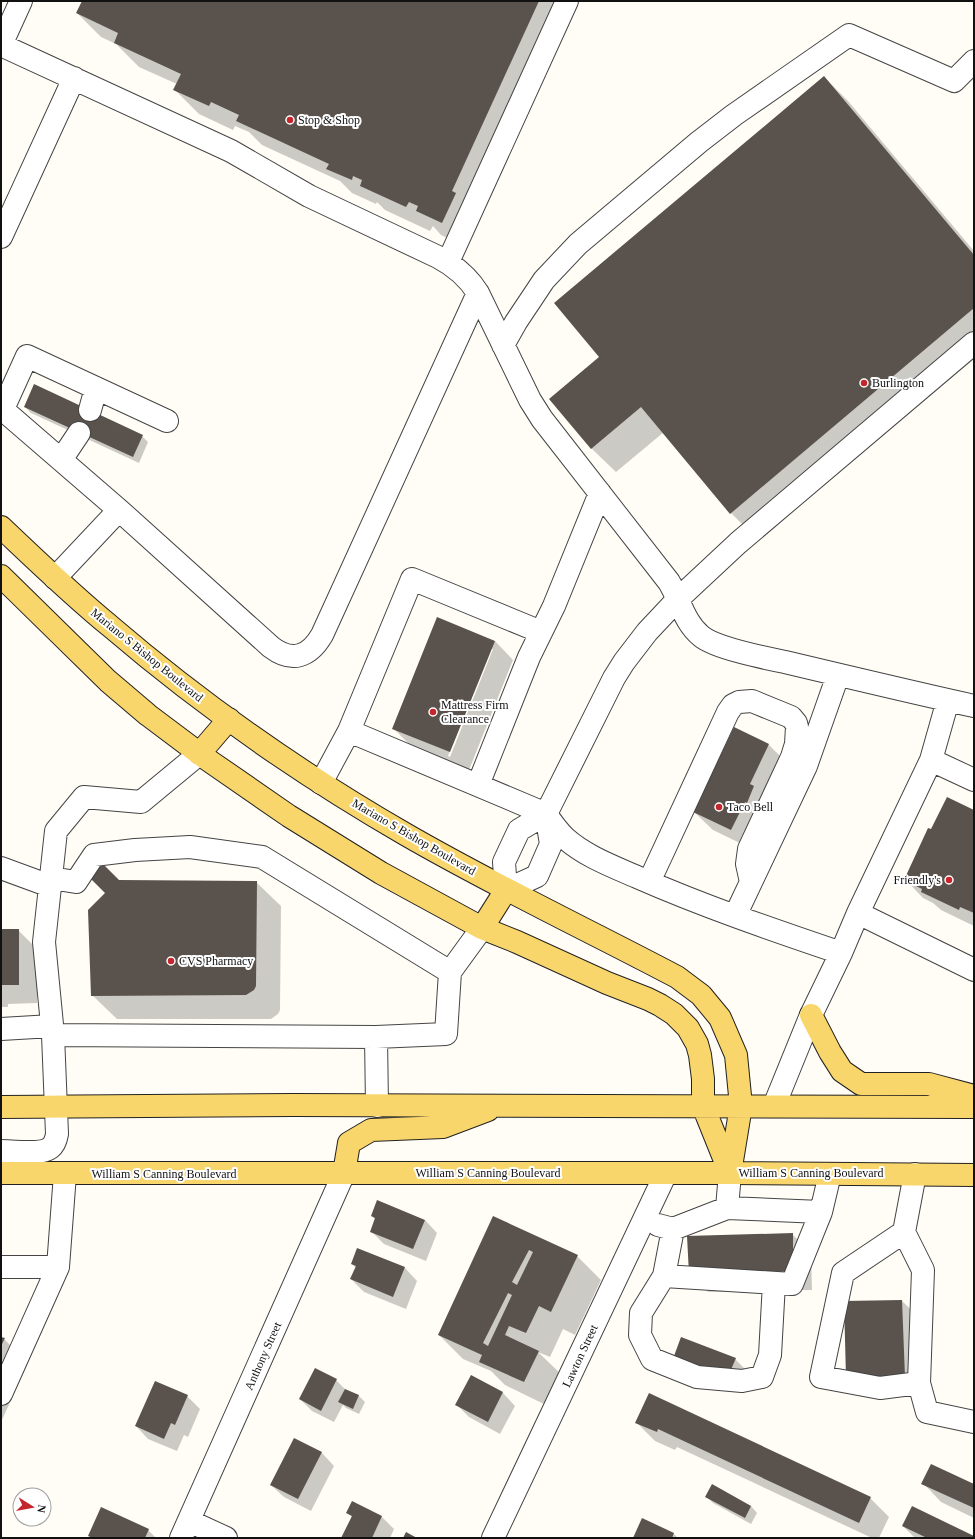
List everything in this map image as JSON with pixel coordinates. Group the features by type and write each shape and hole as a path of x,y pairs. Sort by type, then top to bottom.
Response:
{"main road":[{"name":"Mariano S Bishop Boulevard","path":"1,527 55,578 110,627 149,659 229,719 321,783 404,834 506,890 677,977 701,994 720,1018 736,1055 741,1106 730,1173"},
{"path":"1,576 108,681 148,715 199,754 271,804 335,845 413,891 482,928 518,942 606,983 648,999 674,1014 688,1028 697,1044 703,1079 703,1106 730,1173"},
{"path":"199,754 229,719"},
{"path":"482,928 506,890"},
{"path":"811,1015 830,1052 842,1071 861,1084 928,1084 974,1096"},
{"path":"344,1173 349,1143 372,1130 443,1127 500,1105"},
{"path":"1,1107 500,1105 974,1107"},
{"name":"William S Canning Boulevard","path":"1,1173 730,1173 974,1175"}],"street":[{"path":"21,1 1,45 231,151 320,202 448,262 465,276 478,293 535,410 669,582 690,624 702,637 711,642 765,658 974,706"},
{"path":"448,262 567,1"},
{"path":"503,345 516,322 544,280 578,244 699,142 734,115 849,35 954,81 974,61"},
{"path":"1,237 74,78"},
{"path":"167,421 28,356 2,408 119,510 271,647 285,655 302,655 316,644 322,635 478,293"},
{"path":"546,814 551,844 537,876 506,890 504,862 519,830 546,814 614,678 624,662 647,632 678,599 761,522 974,343"},
{"path":"90,410 96,388"},
{"path":"61,460 79,433"},
{"path":"478,785 529,657 554,606 600,493"},
{"path":"55,578 119,510"},
{"path":"321,783 349,731 412,579 541,632"},
{"path":"735,916 806,766 838,675"},
{"path":"774,1106 811,1015 931,760 948,700"},
{"path":"649,882 728,712 739,702 752,701 791,717 796,723 798,732 792,757 749,849 747,864 751,882"},
{"path":"349,731 546,814 554,826 566,838 578,847 608,864 735,916 841,953"},
{"path":"1,1151 42,1151 49,1149 55,1143 58,1134 53,1031 44,942 56,831 84,797 141,802 199,754"},
{"path":"931,760 974,780"},
{"path":"1,868 50,882 76,882 94,855 134,850 190,847 262,857 450,972"},
{"path":"858,913 974,970"},
{"path":"1,1029 376,1037 446,1034 450,972 482,928"},
{"path":"376,1037 376,1106"},
{"name":"Anthony Street","path":"185,1529 344,1173"},
{"name":"Lawton Street","path":"493,1538 666,1173"},
{"path":"727,1208 730,1173"},
{"path":"1,1394 58,1267 66,1174"},
{"path":"664,1276 792,1284 821,1212 830,1174"},
{"path":"915,1174 904,1232 923,1270 919,1383 927,1412 974,1422 974,1412"},
{"path":"644,1221 673,1229 727,1208 821,1212"},
{"path":"673,1229 664,1276 641,1313 640,1335 652,1359 697,1377 742,1381 762,1377 770,1355 774,1283"},
{"path":"904,1232 843,1273 821,1377 880,1388 919,1383"},
{"path":"1,1267 58,1267"},
{"path":"185,1529 226,1538"}],"building":[{"path":"82,1 539,1 452,191 456,193 442,223 416,211 418,206 409,202 406,207 360,186 362,180 353,176 352,180 326,169 329,164 236,121 239,115 211,102 209,106 173,90 181,74 114,43 118,33 76,13"},
{"path":"824,76 974,255 974,308 730,514 641,407 591,449 549,399 599,357 554,303"},
{"path":"34,384 143,435 133,457 24,407"},
{"path":"437,617 495,641 450,752 392,729"},
{"path":"734,727 769,744 750,784 754,786 747,803 745,802 731,830 693,812 712,766 715,767"},
{"path":"947,797 974,810 974,913 960,907 959,910 921,892 922,889 904,880 928,828 931,829"},
{"path":"103,864 119,880 257,881 256,986 254,990 246,995 91,996 88,910 105,893 89,877"},
{"path":"1,929 19,929 19,985 1,985"},
{"path":"377,1200 425,1220 413,1249 370,1232 375,1218 371,1216"},
{"path":"493,1216 578,1255 551,1312 539,1306 526,1333 509,1326 505,1335 539,1351 524,1382 479,1362 482,1355 438,1335","holes":["529,1250 533,1252 517,1285 512,1282","508,1293 512,1295 488,1346 483,1343"]},
{"path":"793,1233 793,1271 689,1274 687,1236"},
{"path":"357,1248 405,1267 393,1297 350,1279 356,1266 351,1264"},
{"path":"902,1300 905,1377 846,1378 844,1301"},
{"path":"1,1337 5,1338 1,1346"},
{"path":"681,1337 736,1358 727,1379 674,1356"},
{"path":"315,1368 337,1379 321,1411 299,1399"},
{"path":"471,1375 503,1392 488,1422 455,1405"},
{"path":"155,1381 188,1395 175,1425 171,1423 164,1439 135,1426"},
{"path":"345,1389 359,1395 353,1409 338,1402"},
{"path":"649,1393 871,1497 859,1523 658,1429 657,1432 635,1423"},
{"path":"294,1438 322,1452 298,1499 270,1485"},
{"path":"931,1464 974,1484 974,1508 921,1484"},
{"path":"712,1484 751,1506 745,1518 705,1497"},
{"path":"352,1501 382,1516 372,1538 341,1538 352,1516 346,1513"},
{"path":"912,1506 974,1536 974,1538 927,1538 902,1526"},
{"path":"101,1507 149,1529 145,1538 93,1538 88,1536"},
{"path":"642,1518 674,1533 672,1538 633,1538"},
{"path":"406,1532 417,1538 403,1538"}],"place":[{"name":"Stop & Shop","path":"290,120"},
{"name":"Burlington","path":"864,383"},
{"name":"Mattress Firm Clearance","path":"433,712"},
{"name":"Taco Bell","path":"719,807"},
{"name":"Friendly's","path":"949,880"},
{"name":"CVS Pharmacy","path":"171,961"}]}
